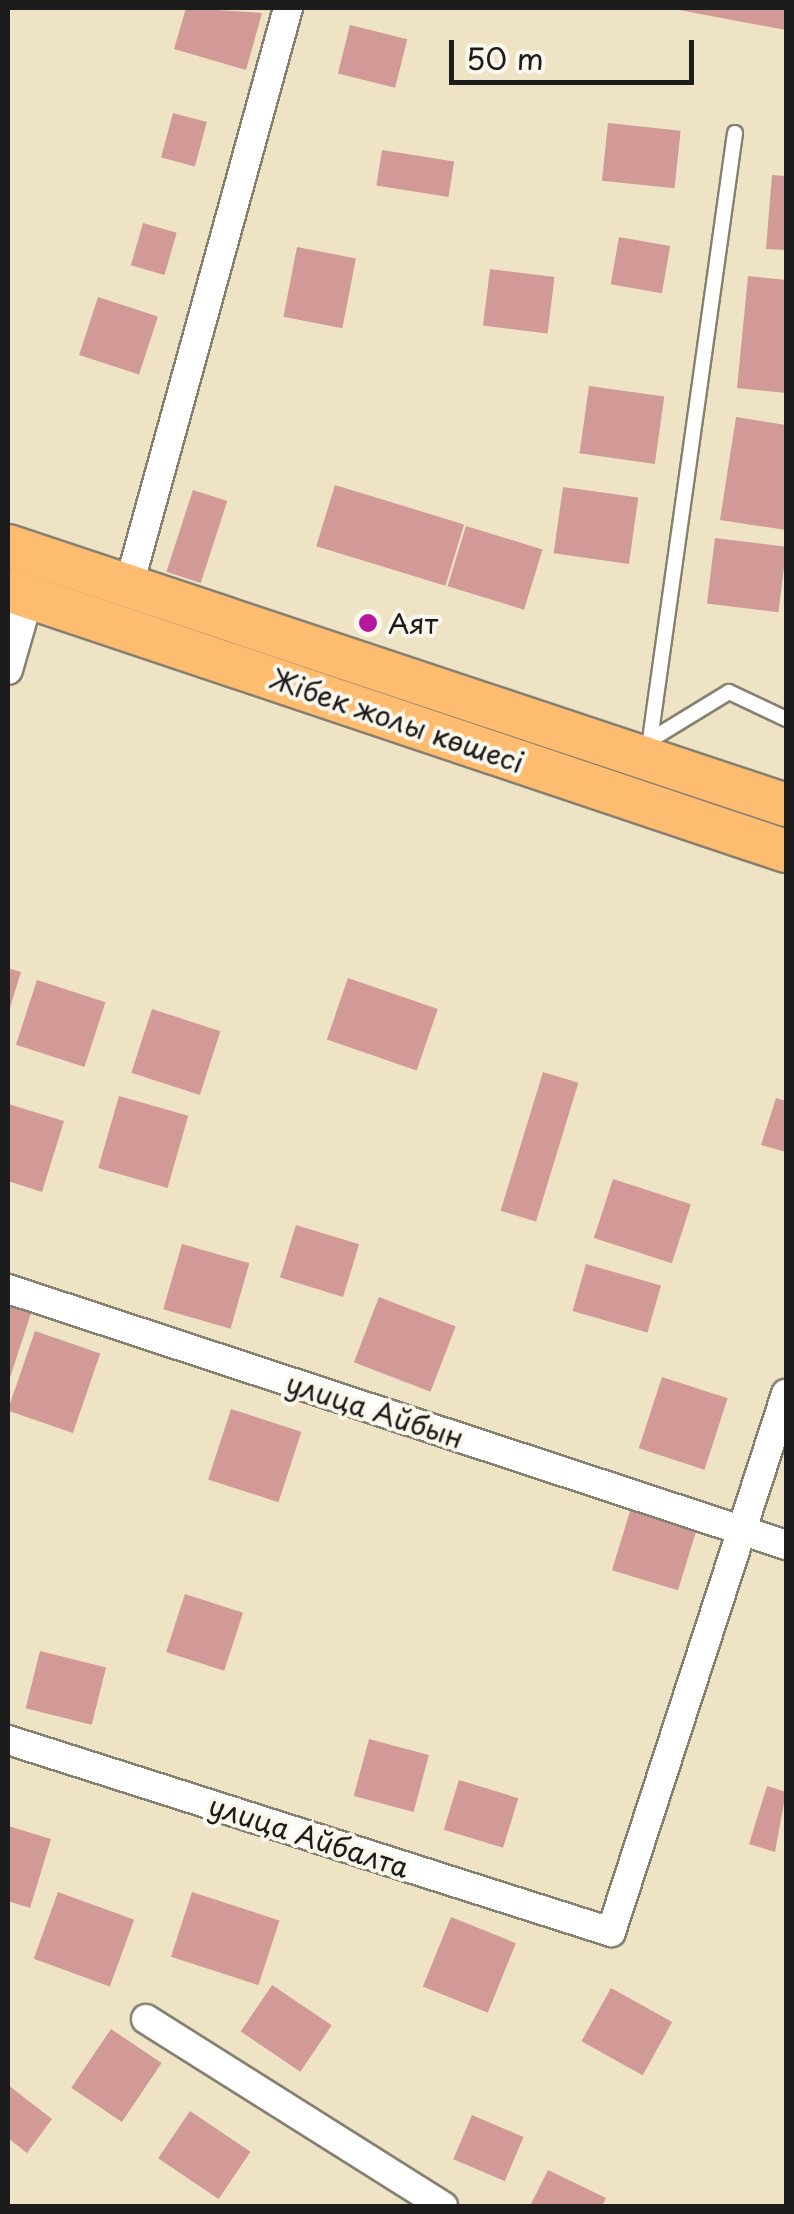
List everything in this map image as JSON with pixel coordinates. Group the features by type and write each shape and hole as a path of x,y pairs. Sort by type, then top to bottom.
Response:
{"main road":[{"name":"Жібек жолы көшесі","path":"8,546 638,747 786,805"},
{"name":"Жібек жолы көшесі","path":"18,593 786,851"}],"street":[{"path":"129,586 288,8"},
{"path":"8,670 18,593"},
{"name":"улица Айбын","path":"8,1289 786,1544"},
{"path":"743,1530 786,1394"},
{"name":"улица Айбалта","path":"8,1740 611,1932 743,1530"},
{"path":"146,2019 443,2206"}],"lane":[{"path":"638,747 735,133"},
{"path":"638,747 728,692 786,718"}],"building":[{"path":"186,8 262,13 246,70 174,49"},
{"path":"786,8 786,30 674,9"},
{"path":"350,25 407,39 395,88 338,74"},
{"path":"173,113 207,122 195,166 161,157"},
{"path":"608,123 681,131 675,188 602,181"},
{"path":"382,150 454,161 448,197 376,186"},
{"path":"772,175 786,176 786,250 766,249"},
{"path":"143,223 177,233 165,275 131,265"},
{"path":"619,237 670,246 662,293 611,284"},
{"path":"297,247 356,258 342,328 283,317"},
{"path":"490,269 555,277 548,333 483,326"},
{"path":"748,276 786,280 786,393 737,388"},
{"path":"98,297 158,316 139,374 79,355"},
{"path":"589,386 664,397 655,464 580,453"},
{"path":"736,417 786,425 786,530 720,520"},
{"path":"335,485 464,524 445,586 316,546"},
{"path":"563,487 638,498 629,564 554,553"},
{"path":"193,490 227,501 201,583 166,572"},
{"path":"466,526 543,549 524,610 448,586"},
{"path":"715,538 786,547 778,612 707,604"},
{"path":"8,968 21,972 8,1014"},
{"path":"348,978 438,1009 417,1070 327,1039"},
{"path":"37,980 105,1002 84,1067 16,1045"},
{"path":"152,1009 220,1031 200,1095 131,1073"},
{"path":"543,1072 578,1083 536,1221 501,1211"},
{"path":"119,1096 188,1116 168,1188 98,1168"},
{"path":"776,1098 786,1101 786,1152 761,1145"},
{"path":"8,1104 64,1121 42,1192 8,1181"},
{"path":"613,1179 691,1204 672,1263 594,1238"},
{"path":"296,1225 359,1244 343,1297 280,1278"},
{"path":"182,1244 249,1263 231,1329 163,1309"},
{"path":"586,1264 661,1285 647,1333 572,1311"},
{"path":"379,1297 456,1326 430,1392 354,1362"},
{"path":"8,1305 31,1313 8,1384"},
{"path":"35,1331 100,1353 73,1433 8,1411"},
{"path":"662,1377 728,1398 704,1470 639,1448"},
{"path":"231,1409 301,1432 279,1502 208,1479"},
{"path":"631,1508 697,1528 678,1590 612,1570"},
{"path":"185,1594 243,1613 224,1671 166,1652"},
{"path":"40,1651 106,1667 92,1725 26,1708"},
{"path":"369,1739 429,1755 414,1812 354,1796"},
{"path":"459,1780 518,1798 503,1848 444,1830"},
{"path":"767,1786 786,1792 775,1852 749,1844"},
{"path":"8,1826 51,1839 30,1908 8,1901"},
{"path":"58,1892 134,1920 110,1986 34,1959"},
{"path":"192,1892 279,1920 258,1985 171,1957"},
{"path":"451,1917 516,1943 488,2013 423,1987"},
{"path":"272,1985 332,2025 300,2072 241,2031"},
{"path":"611,1988 672,2022 643,2075 581,2041"},
{"path":"111,2029 162,2063 122,2122 71,2088"},
{"path":"8,2085 52,2119 27,2153 8,2138"},
{"path":"190,2111 251,2152 219,2199 158,2158"},
{"path":"472,2115 524,2137 505,2181 453,2159"},
{"path":"548,2170 606,2198 602,2206 530,2206"}],"place":[{"name":"Аят","path":"368,623"}]}
